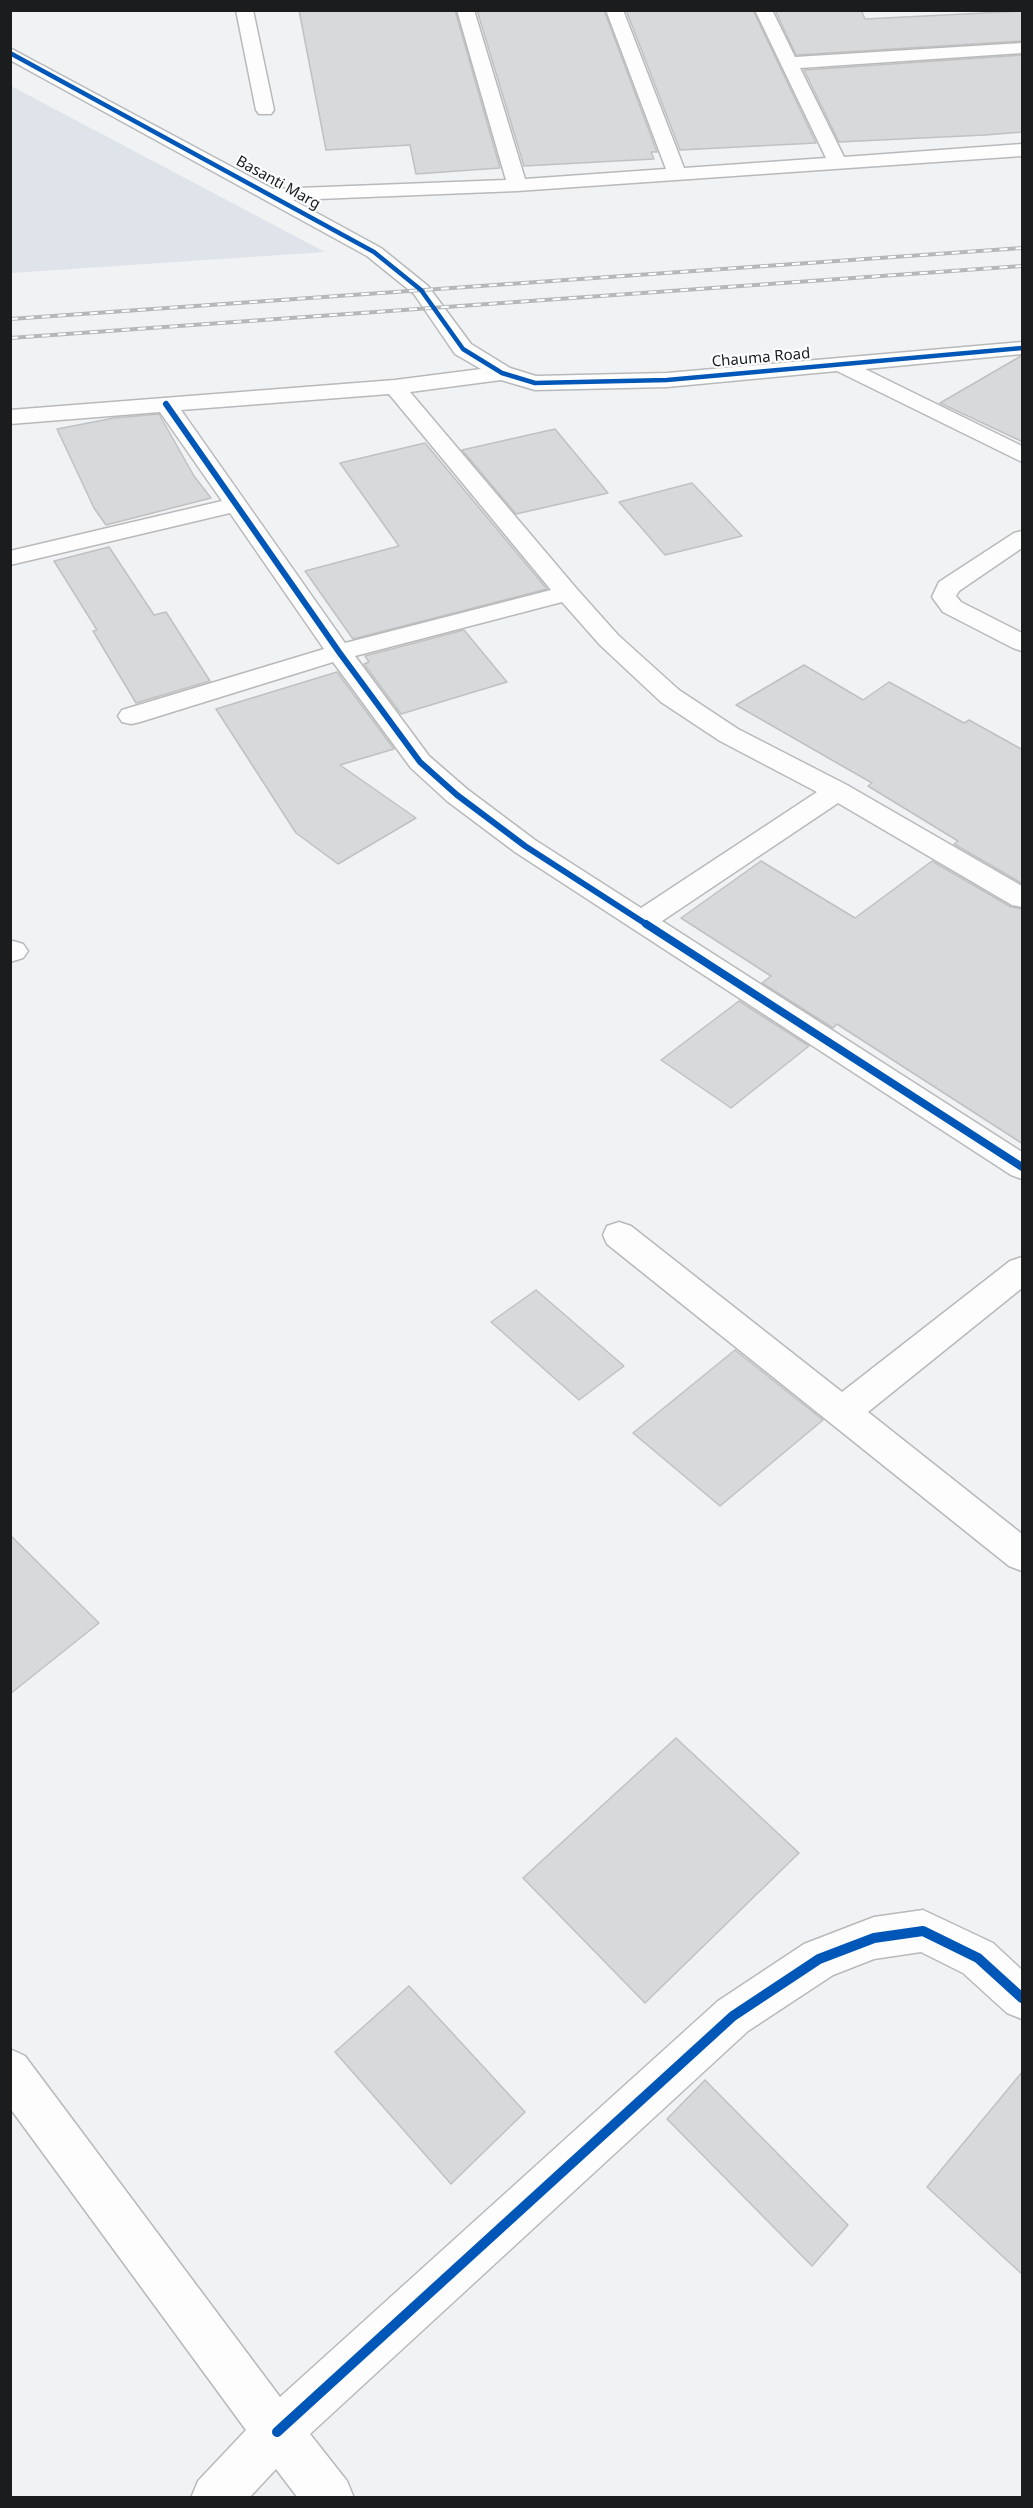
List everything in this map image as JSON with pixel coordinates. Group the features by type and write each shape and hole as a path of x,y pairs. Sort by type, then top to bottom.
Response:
{"street":[{"path":"243,10 265,110"},
{"path":"465,10 517,185"},
{"path":"614,10 677,174"},
{"path":"763,10 838,164"},
{"path":"789,63 1023,48"},
{"name":"Basanti Marg","path":"10,53 374,252 421,290 463,349 502,373"},
{"path":"272,195 517,185 1023,150"},
{"name":"Chauma Road","path":"502,373 535,383 606,383 667,380 1023,348"},
{"path":"838,364 1023,455"},
{"path":"10,417 395,387 502,373"},
{"path":"395,387 567,594 609,640 670,696 729,735 837,791 1019,891"},
{"path":"166,404 339,652 420,762 449,789 525,846 1023,1167"},
{"path":"10,558 235,505"},
{"path":"1023,538 948,586 944,597 952,607 1023,643"},
{"path":"130,716 339,652 567,594"},
{"path":"640,921 837,791"},
{"path":"619,1235 1023,1555"},
{"path":"844,1411 1023,1269"},
{"path":"215,2498 277,2432 733,2016 819,1959 874,1938 923,1931 978,1958 1023,1998"},
{"path":"10,2071 277,2432 330,2498"}],"shaded area":[{"path":"11,86 325,252 11,273"}],"building":[{"path":"299,10 455,10 500,168 416,174 410,145 326,150"},
{"path":"477,10 604,10 657,152 651,152 654,159 524,166"},
{"path":"626,10 753,10 816,143 680,150"},
{"path":"775,10 861,10 865,19 1023,11 1023,41 796,55"},
{"path":"1023,55 1023,132 985,135 839,142 804,70"},
{"path":"1021,356 1023,356 1023,442 940,403"},
{"path":"159,414 194,476 211,498 106,525 94,508 57,429 114,418"},
{"path":"555,429 608,493 516,514 462,450"},
{"path":"425,443 547,589 353,639 305,571 399,546 340,463"},
{"path":"692,483 742,536 665,555 619,502"},
{"path":"109,547 154,615 166,612 210,681 136,703 93,631 97,630 54,561"},
{"path":"464,630 507,682 401,714 364,664 369,662 365,656"},
{"path":"804,665 863,700 889,682 964,723 969,720 1023,750 1023,884 954,844 958,841 868,786 872,783 736,705"},
{"path":"337,672 394,749 340,765 416,818 338,864 296,833 216,709"},
{"path":"761,861 855,918 932,861 1011,907 1023,909 1023,1144 837,1024 833,1028 762,983 771,976 681,918"},
{"path":"739,1001 809,1046 731,1108 661,1060"},
{"path":"536,1290 624,1366 579,1400 491,1322"},
{"path":"735,1350 823,1420 720,1506 633,1433"},
{"path":"10,1535 99,1623 10,1694"},
{"path":"676,1738 799,1853 645,2003 523,1878"},
{"path":"409,1986 525,2112 451,2184 335,2052"},
{"path":"1023,2071 1023,2275 927,2187"},
{"path":"705,2080 848,2225 812,2266 667,2119"}],"railway":[{"path":"10,319 1022,248"},
{"path":"10,338 1022,266"}],"cycle path":[{"path":"10,53 374,252 421,290 463,349 502,373 535,383 667,380 1022,348"},
{"path":"166,404 339,652 420,762 457,795 525,846 1022,1167"},
{"path":"277,2432 733,2016 819,1959 874,1938 923,1931 978,1958 1022,1998"}]}
